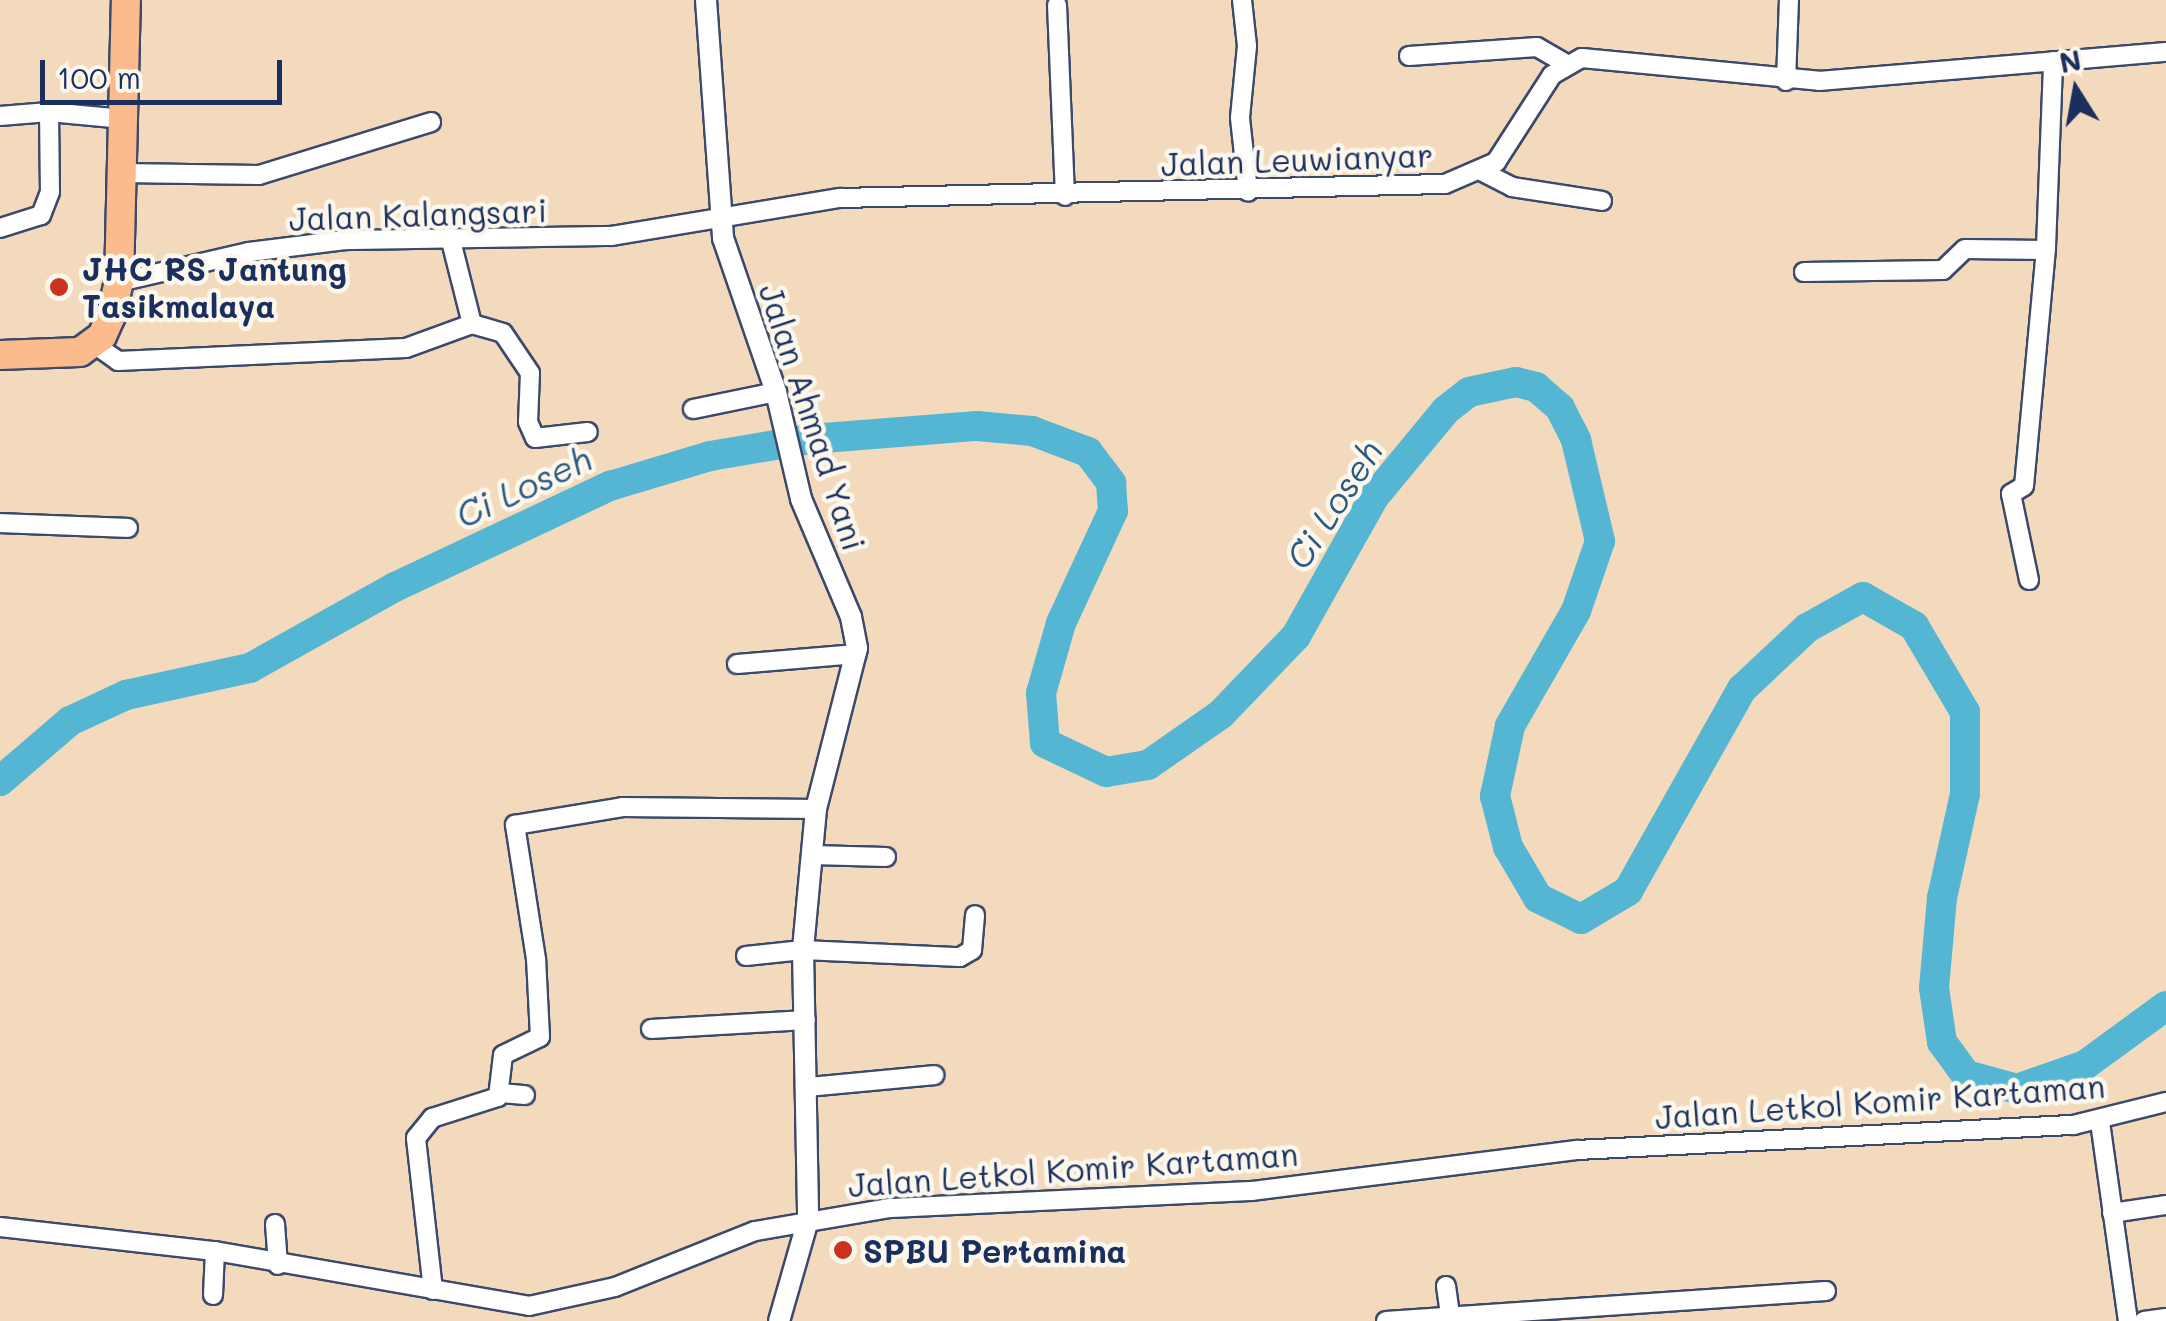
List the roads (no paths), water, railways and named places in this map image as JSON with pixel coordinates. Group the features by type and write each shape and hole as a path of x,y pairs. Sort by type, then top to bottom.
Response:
{"highway":[{"path":"0,355 57,356 94,344 111,316 119,282 126,0"}],"street":[{"name":"Jalan Ahmad Yani","path":"706,0 725,248 776,392 791,461 851,617 857,654 816,808 804,950 808,1220 779,1321"},
{"path":"1242,0 1247,46 1240,118 1248,192"},
{"path":"1786,81 1788,0"},
{"path":"1058,5 1065,196"},
{"path":"1410,56 1537,48 1567,64 1596,58 1786,81 1818,81 2166,52"},
{"path":"2029,580 2011,494 2024,486 2045,250 2053,60"},
{"path":"1567,64 1483,172 1512,186 1602,201"},
{"path":"0,228 28,222 47,206 49,112"},
{"path":"0,116 49,112 124,119"},
{"path":"122,174 259,175 431,122"},
{"name":"Jalan Leuwianyar","path":"720,213 895,194 1065,196 1445,184 1483,172"},
{"name":"Jalan Kalangsari","path":"119,282 250,252 345,240 612,236 720,213"},
{"path":"450,238 472,324"},
{"path":"1804,272 1943,270 1965,249 2045,250"},
{"path":"94,344 118,361 406,348 472,324 504,334 530,373 528,422 536,438 588,432"},
{"path":"693,409 776,392"},
{"path":"0,523 128,528"},
{"path":"736,664 857,654"},
{"path":"501,1093 503,1055 540,1033 515,825 622,807 816,808"},
{"path":"812,855 886,857"},
{"path":"746,956 804,950 960,957 972,950 975,915"},
{"path":"651,1029 806,1020"},
{"path":"808,1087 934,1075"},
{"path":"434,1290 416,1138 432,1118 501,1093 525,1095"},
{"name":"Jalan Letkol Komir Kartaman","path":"0,1229 215,1251 434,1290 524,1314 615,1288 711,1246 808,1220 921,1205 1252,1190 1578,1150 2100,1122 2166,1102"},
{"path":"2100,1122 2128,1321"},
{"path":"2112,1213 2166,1205"},
{"path":"274,1224 278,1264"},
{"path":"213,1295 215,1251"},
{"path":"1446,1286 1450,1313"},
{"path":"1386,1321 1450,1313 1826,1291"},
{"path":"2144,1321 2166,1318"}],"waterway":[{"name":"Ci Loseh","path":"0,781 70,721 126,695 250,668 395,587 610,486 710,456 811,439 977,426 1032,431 1088,452 1111,483 1113,511 1061,623 1041,693 1045,743 1106,772 1148,765 1221,714 1296,636 1374,497 1446,410 1469,392 1516,382 1536,387 1560,408 1576,440 1600,541 1576,611 1510,726 1495,796 1508,847 1538,898 1581,919 1628,891 1742,689 1807,628 1863,597 1914,626 1965,712 1965,794 1942,898 1934,988 1942,1042 1966,1075 2017,1089 2085,1065 2166,1006"}],"place":[{"name":"JHC RS Jantung Tasikmalaya","path":"59,287"},
{"name":"SPBU Pertamina","path":"843,1250"}]}
